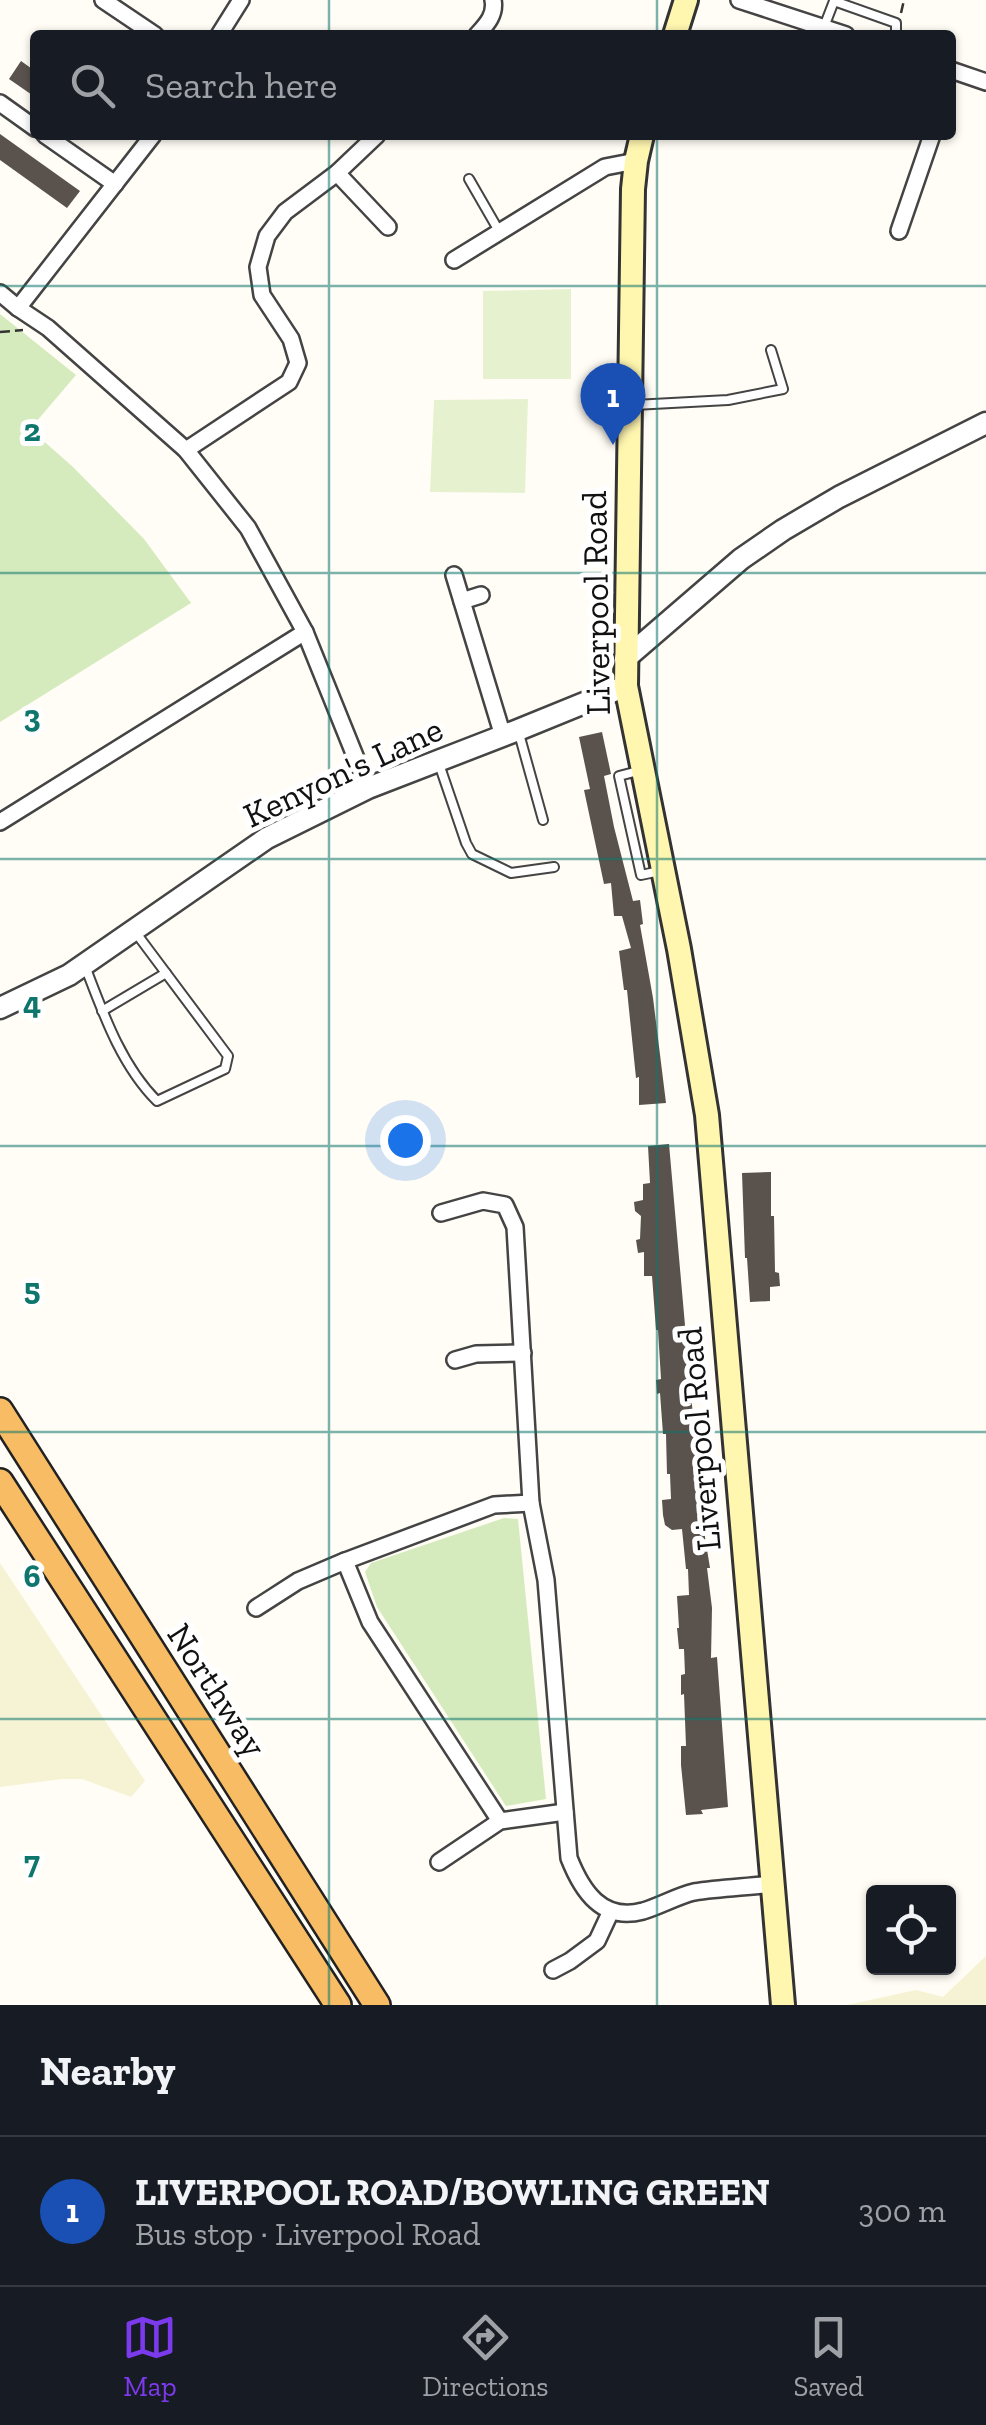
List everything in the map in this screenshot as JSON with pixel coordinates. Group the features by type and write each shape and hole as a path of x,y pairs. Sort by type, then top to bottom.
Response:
{"highway":[{"name":"Northway","path":"0,1411 377,2005"},
{"name":"Northway","path":"0,1482 338,2005"}],"main road":[{"path":"677,30 686,0"},
{"name":"Liverpool Road","path":"641,140 633,189 626,686 696,1037 707,1115 783,2005"}],"street":[{"path":"103,0 148,30"},
{"path":"222,30 241,0"},
{"path":"482,30 495,8 493,0"},
{"path":"739,0 830,30"},
{"path":"956,75 986,82"},
{"path":"0,103 30,124"},
{"path":"52,140 115,184"},
{"path":"18,308 149,140"},
{"path":"186,450 290,382 298,363 291,340 262,294 258,267 267,236 285,212 372,140"},
{"path":"898,231 930,140"},
{"path":"454,260 604,167 636,161"},
{"path":"337,172 388,227"},
{"path":"0,292 48,328 186,450 248,528 305,632 368,788"},
{"path":"625,660 741,559 783,530 839,497 986,423"},
{"path":"454,575 511,733"},
{"path":"462,602 481,596"},
{"path":"0,822 305,632"},
{"name":"Kenyon's Lane","path":"0,1008 69,974 267,838 368,788 626,686"},
{"path":"442,1213 483,1201 505,1205 516,1227 531,1503 546,1580 569,1858 580,1885 611,1911 640,1912 692,1892 772,1884"},
{"path":"454,1360 476,1354 522,1353"},
{"path":"256,1608 298,1581 345,1561 494,1505 531,1503"},
{"path":"345,1561 370,1622 500,1821"},
{"path":"438,1862 500,1821 565,1812"},
{"path":"554,1970 597,1941 611,1911"}],"lane":[{"path":"824,28 834,1 896,23 896,30"},
{"path":"469,179 500,232"},
{"path":"630,405 728,400 783,389 771,350"},
{"path":"511,733 543,820"},
{"path":"438,761 472,854 512,874 554,867"},
{"path":"84,964 117,1042 147,1092 157,1101 225,1069 228,1056 134,930"},
{"path":"102,1011 166,973"}],"shaded area":[{"path":"0,1563 145,1781 131,1797 82,1779 0,1787"},
{"path":"986,1956 986,2005 847,2005 916,1990 943,1997"}],"green space":[{"path":"571,289 571,379 483,379 483,291"},
{"path":"0,314 76,375 30,429 144,539 191,603 0,722"},
{"path":"528,399 525,493 430,492 434,400"},
{"path":"504,1518 518,1519 546,1799 506,1806 377,1607 365,1572 371,1563"}],"building":[{"path":"21,61 30,67 30,94 9,79"},
{"path":"0,134 80,191 67,208 0,160"},
{"path":"602,732 611,774 604,776 614,827 633,901 640,900 640,925 666,1103 639,1105 639,1077 636,1078 619,951 631,948 622,916 614,916 611,883 604,884 584,790 590,789 579,737"},
{"path":"669,1144 693,1416 705,1496 711,1658 717,1657 728,1807 686,1815 681,1765 681,1746 686,1746 684,1694 681,1695 684,1649 679,1649 677,1596 689,1595 688,1569 682,1529 672,1530 665,1525 663,1515 662,1500 671,1499 666,1434 660,1393 657,1394 656,1380 661,1379 658,1330 652,1276 644,1276 644,1252 638,1253 636,1240 640,1239 641,1216 635,1211 634,1202 643,1200 643,1184 650,1183 648,1146"},
{"path":"771,1172 775,1272 779,1273 780,1286 770,1287 770,1301 750,1302 742,1173"}],"place":[{"name":"LIVERPOOL ROAD/BOWLING GREEN","path":"613,445"}]}
